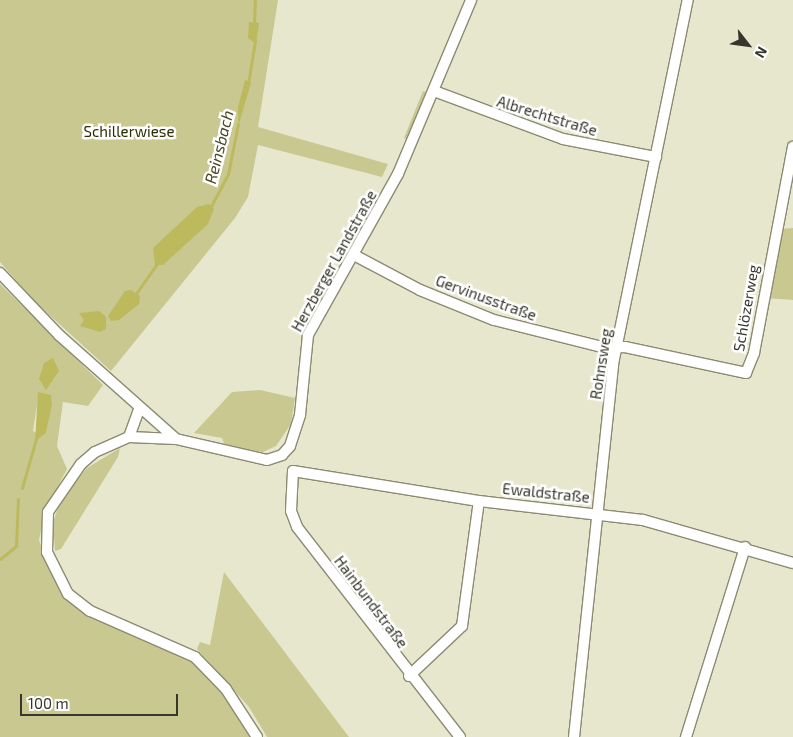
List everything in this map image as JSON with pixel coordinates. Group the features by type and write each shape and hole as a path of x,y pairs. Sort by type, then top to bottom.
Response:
{"street":[{"name":"Herzberger Landstraße","path":"282,455 298,424 308,335 398,174 471,0"},
{"name":"Rohnsweg","path":"574,737 616,348 688,0"},
{"name":"Albrechtstraße","path":"434,91 562,139 656,157"},
{"name":"Schlözerweg","path":"616,348 749,371 793,147"},
{"name":"Gervinusstraße","path":"354,255 420,290 494,320 616,348"},
{"path":"0,273 139,409 176,439"},
{"path":"129,437 139,409"},
{"path":"257,737 226,689 195,657 90,611 68,594 53,567 45,525 59,490 95,452 129,437 176,439 257,459 282,455 293,471"},
{"name":"Ewaldstraße","path":"293,471 479,501 643,520 745,547 793,563"},
{"name":"Hainbundstraße","path":"293,471 291,511 297,527 409,676 460,737"},
{"path":"409,676 462,626 479,501"},
{"path":"686,737 745,547"}],"green space":[{"name":"Schillerwiese","path":"0,0 278,0 258,127 388,164 382,177 258,145 248,197 235,218 111,371 35,302 0,262"},
{"path":"423,91 427,92 407,139 404,138"},
{"path":"793,228 793,300 767,298 780,229"},
{"path":"0,284 103,385 88,406 63,402 57,446 67,469 45,511 39,540 49,570 64,596 193,662 221,691 251,737 0,737","holes":["39,392 49,415 46,433 40,435 33,431"]},
{"path":"260,390 295,398 291,424 276,446 263,452 239,449 225,446 222,438 194,433 232,392"},
{"path":"120,448 118,457 61,549 55,551 53,522 61,500 87,468"},
{"path":"224,572 349,737 267,737 249,707 197,649 200,642 210,645"}],"shaded area":[{"path":"249,22 259,23 256,44 248,38"},
{"path":"245,80 251,83 238,127 238,107"},
{"path":"209,204 214,209 208,224 163,265 155,265 153,248 197,207"},
{"path":"131,290 140,296 139,304 119,320 111,321 108,316 125,291"},
{"path":"99,311 106,317 106,329 100,332 80,326 84,320 79,313"},
{"path":"53,358 59,371 46,390 39,379 44,363"},
{"path":"38,392 51,395 52,404 46,433 35,441"}],"waterway":[{"name":"Reinsbach","path":"254,25 255,0"},
{"name":"Reinsbach","path":"248,84 255,41"},
{"name":"Reinsbach","path":"210,208 228,174 238,124"},
{"name":"Reinsbach","path":"135,295 157,263"},
{"name":"Reinsbach","path":"22,488 36,439"},
{"name":"Reinsbach","path":"0,559 16,546 18,499"}]}
